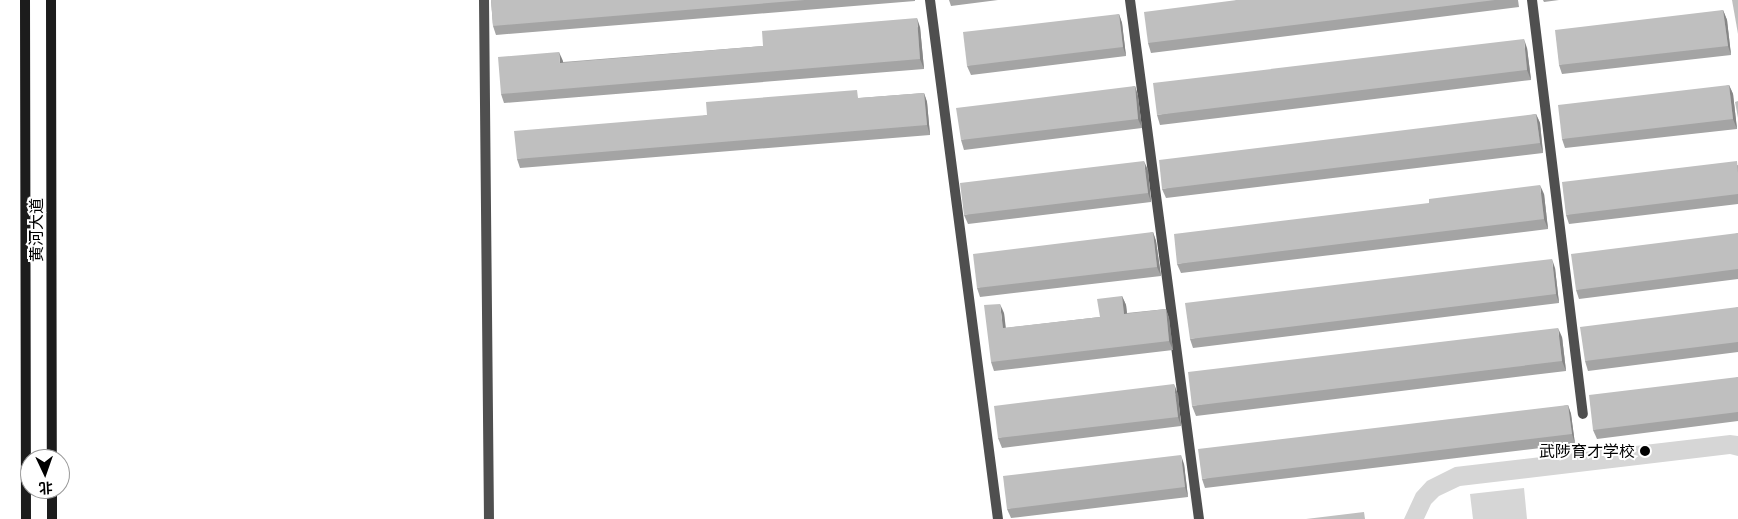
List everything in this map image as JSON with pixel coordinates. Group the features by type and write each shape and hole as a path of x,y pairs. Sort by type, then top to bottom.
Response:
{"main road":[{"name":"黄河大道","path":"25,0 26,519"},
{"name":"黄河大道","path":"51,0 52,449"},
{"path":"52,499 52,519"}],"street":[{"path":"484,0 490,519"},
{"path":"930,0 998,519"},
{"path":"1130,0 1199,519"},
{"path":"1532,0 1583,414"}],"shaded area":[{"path":"1730,435 1738,436 1738,456 1730,454 1460,486 1439,496 1431,504 1424,519 1404,519 1416,493 1427,481 1455,467"},
{"path":"1524,488 1527,519 1473,519 1470,494"}],"building":[{"path":"491,0 805,0 493,26"},
{"path":"1237,0 1495,0 1148,43 1144,12"},
{"path":"1732,0 1738,0 1738,34"},
{"path":"1723,10 1728,46 1559,65 1555,30"},
{"path":"1119,14 1123,47 967,66 963,32"},
{"path":"917,18 920,59 501,94 498,57 559,52 560,63 763,46 762,31"},
{"path":"1524,39 1527,70 1157,115 1153,83"},
{"path":"1729,85 1733,119 1562,139 1558,105"},
{"path":"1135,86 1138,119 961,140 956,108"},
{"path":"857,90 858,98 924,93 927,125 517,159 514,131 707,115 706,102"},
{"path":"1738,101 1738,118 1735,102"},
{"path":"1536,114 1540,143 1162,189 1159,160"},
{"path":"1144,161 1148,193 964,215 960,183"},
{"path":"1737,161 1738,194 1566,215 1562,182"},
{"path":"1540,185 1544,219 1177,264 1174,234 1429,203 1429,199"},
{"path":"1153,232 1157,267 977,288 973,254"},
{"path":"1738,233 1738,269 1576,290 1571,254"},
{"path":"1552,259 1556,294 1190,339 1185,303"},
{"path":"1122,296 1124,314 1166,309 1169,341 991,362 984,305 1000,304 1003,328 1100,317 1097,299"},
{"path":"1738,307 1738,342 1585,361 1580,327"},
{"path":"1558,328 1562,361 1192,406 1188,372"},
{"path":"1738,377 1738,412 1593,430 1589,395"},
{"path":"1174,384 1178,417 998,438 994,406"},
{"path":"1568,405 1572,434 1202,479 1198,449"},
{"path":"1181,455 1185,487 1007,509 1003,476"},
{"path":"1364,512 1365,519 1306,519"}],"place":[{"name":"武陟育才学校","path":"1645,451"}]}
